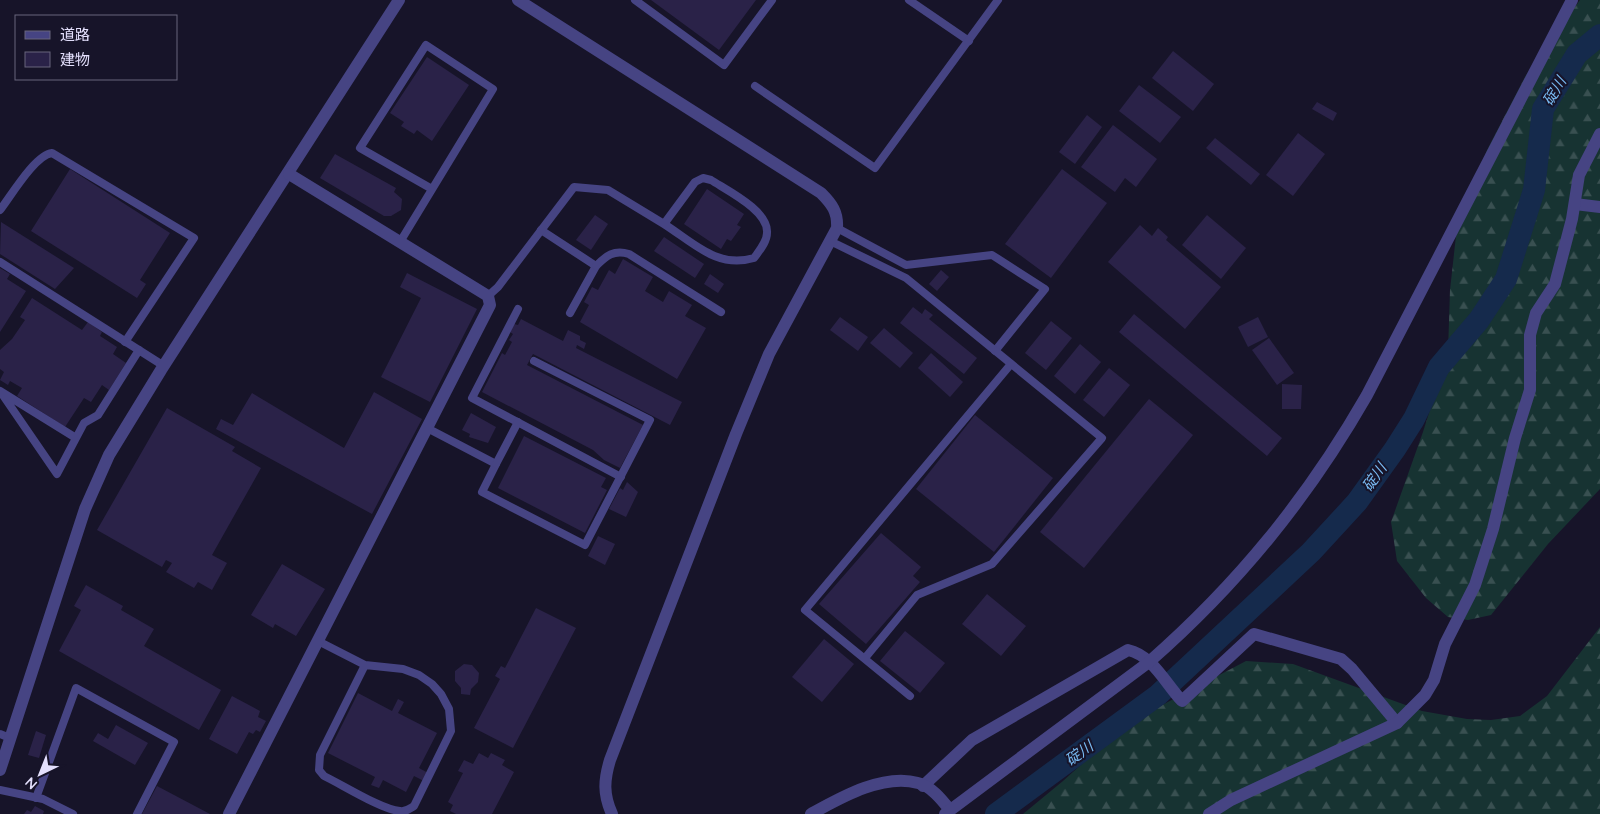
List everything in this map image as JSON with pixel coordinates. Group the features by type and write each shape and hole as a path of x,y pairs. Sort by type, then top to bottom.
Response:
{"street":[{"path":"0,770 5,736 85,509 109,455 399,0"},
{"path":"518,0 537,5 821,193 833,206 838,218 837,228 769,354 613,752 604,782 606,802 612,814"},
{"path":"811,814 866,787 898,782 918,783 933,792 948,812 1149,662 1180,635 1242,572 1274,535 1337,446 1367,395 1572,0"},
{"path":"1209,814 1231,800 1397,723 1425,695 1434,680 1445,644 1475,585 1493,529 1515,438 1530,390 1530,335 1536,313 1555,284 1575,204 1579,175 1600,134"},
{"path":"229,814 490,305 488,296 289,174"},
{"path":"1575,204 1600,207"},
{"path":"923,786 972,740 1116,655 1128,650 1136,651 1149,662 1182,701 1254,634 1341,659 1352,668 1397,723"}],"lane":[{"path":"635,0 724,65 772,0"},
{"path":"909,0 969,41"},
{"path":"755,86 875,168 998,0"},
{"path":"400,242 493,89 426,45 360,148 432,189"},
{"path":"0,210 35,164 45,154 52,153 194,238 125,342"},
{"path":"488,296 574,187 608,190 714,257 725,261 742,261 754,258 768,234 765,221 758,211 712,180 703,178 695,182 664,224"},
{"path":"837,228 906,265 992,255 1045,289 995,351"},
{"path":"541,230 596,266"},
{"path":"830,241 906,278 1102,438 992,564 917,595 865,658"},
{"path":"570,313 596,266 606,256 620,251 629,254 721,312"},
{"path":"0,262 164,366"},
{"path":"518,309 472,398 621,477"},
{"path":"76,438 0,391 57,474 84,423 98,415 139,350"},
{"path":"518,422 482,492 585,545 650,420 534,361"},
{"path":"910,696 805,610 1012,364"},
{"path":"427,428 496,464"},
{"path":"318,640 365,664 403,669 418,675 432,684 441,694 449,709 450,731 414,806 407,811 398,811 387,807 324,776 319,770 320,755 365,664"},
{"path":"36,798 76,688 174,742 137,814"},
{"path":"0,790 36,798 73,814"}],"green space":[{"path":"1580,0 1600,0 1600,489 1548,544 1491,615 1468,620 1448,617 1426,598 1397,561 1391,522 1423,432 1448,352 1450,290 1456,236 1487,150 1526,75"},
{"path":"1600,627 1600,814 1023,814 1126,724 1246,661 1293,664 1422,711 1467,719 1491,720 1520,716 1547,696"}],"building":[{"path":"651,0 756,0 719,50"},
{"path":"1173,51 1214,84 1193,111 1152,78"},
{"path":"427,57 469,85 432,141 417,130 414,134 401,126 404,122 390,113"},
{"path":"1139,85 1181,117 1160,143 1119,111"},
{"path":"1317,102 1337,113 1333,121 1312,109"},
{"path":"1087,115 1102,127 1075,164 1059,152"},
{"path":"1113,125 1157,159 1136,187 1125,178 1115,192 1081,167"},
{"path":"1298,133 1325,154 1293,196 1266,175"},
{"path":"1215,138 1260,174 1251,185 1206,148"},
{"path":"335,154 396,188 394,192 402,199 401,210 391,216 384,216 320,178"},
{"path":"70,169 170,233 140,280 146,284 137,298 31,231"},
{"path":"1062,169 1107,203 1051,278 1005,244"},
{"path":"707,189 744,214 737,225 741,227 731,241 727,239 721,249 684,224"},
{"path":"595,215 608,224 591,250 576,240"},
{"path":"1207,215 1246,248 1221,279 1182,245"},
{"path":"1,222 74,268 55,289 0,254"},
{"path":"1140,225 1152,236 1158,228 1168,237 1166,240 1221,287 1185,329 1108,262"},
{"path":"664,237 704,264 695,278 654,251"},
{"path":"623,259 653,277 645,291 663,302 669,291 692,305 685,316 706,328 677,379 580,322 589,305 584,302 592,287 598,290 609,270 615,274"},
{"path":"0,268 10,274 7,279 26,291 0,332"},
{"path":"941,270 949,277 937,291 929,284"},
{"path":"407,273 477,309 430,402 381,377 421,298 400,287"},
{"path":"710,274 724,284 718,293 704,284"},
{"path":"32,298 82,330 88,322 102,332 100,336 117,347 113,354 126,363 109,390 102,385 91,402 84,398 65,427 17,396 22,388 10,381 8,385 0,380 4,372 0,369 0,350 12,339 25,320 20,317"},
{"path":"913,307 922,314 925,309 933,315 929,319 977,358 964,374 900,323"},
{"path":"1134,314 1282,438 1267,456 1119,332"},
{"path":"840,317 868,337 858,351 830,330"},
{"path":"1258,317 1268,337 1248,347 1238,327"},
{"path":"521,319 563,341 568,330 580,336 580,340 586,343 584,349 577,345 576,348 682,402 670,425 533,354 527,365 643,425 620,468 604,460 593,450 482,392 502,353 505,355 512,342 509,340 513,334 510,332 514,324 518,325"},
{"path":"1051,321 1072,338 1046,370 1025,353"},
{"path":"884,328 913,353 900,368 870,343"},
{"path":"1269,338 1294,373 1277,385 1252,350"},
{"path":"1080,344 1101,362 1075,394 1054,376"},
{"path":"931,353 963,382 950,397 918,368"},
{"path":"1109,368 1130,385 1104,417 1083,400"},
{"path":"1282,384 1302,385 1301,409 1282,409"},
{"path":"374,392 422,419 372,514 216,429 221,419 233,425 252,393 344,448"},
{"path":"1149,399 1193,435 1084,568 1040,532"},
{"path":"167,408 235,447 232,451 261,468 212,555 227,563 212,590 198,582 194,588 166,572 172,563 166,560 162,567 97,530"},
{"path":"471,413 496,427 488,443 469,437 470,434 462,430"},
{"path":"975,415 1053,478 994,552 916,489"},
{"path":"524,436 606,478 601,487 607,490 585,533 498,488"},
{"path":"627,482 638,492 626,517 609,509 620,488 623,490"},
{"path":"881,533 921,567 913,576 920,582 866,644 819,604"},
{"path":"598,536 615,544 605,565 588,556"},
{"path":"282,564 325,589 296,636 275,624 273,628 251,615"},
{"path":"86,585 123,606 121,610 154,629 144,646 221,690 199,730 59,651 81,610 74,606"},
{"path":"987,594 1026,626 1001,656 962,624"},
{"path":"536,608 576,628 513,748 474,728 500,679 495,676 501,666 505,668"},
{"path":"905,631 945,663 920,693 880,661"},
{"path":"824,639 854,664 822,702 792,677"},
{"path":"464,664 472,665 479,673 478,682 471,689 470,695 461,694 461,688 455,681 455,671"},
{"path":"358,693 392,711 398,699 404,702 398,713 437,733 419,768 428,773 424,781 414,776 406,792 383,780 379,788 371,785 375,777 328,753"},
{"path":"232,696 260,711 258,717 266,721 260,732 256,730 253,734 249,732 237,754 209,739"},
{"path":"116,725 148,743 135,765 93,741 98,733 108,739"},
{"path":"36,731 46,735 39,758 28,755"},
{"path":"479,753 488,758 491,753 505,760 502,765 514,772 492,814 456,814 450,811 453,805 448,802 463,773 458,771 464,760 473,764"},
{"path":"157,786 210,814 142,814"},
{"path":"35,806 44,811 43,814 24,814 27,810 31,812"}],"waterway":[{"name":"碇川","path":"996,814 1158,695 1311,552 1357,502 1414,419 1439,367 1479,320 1506,279 1534,190 1543,109 1577,54 1600,35"}]}
